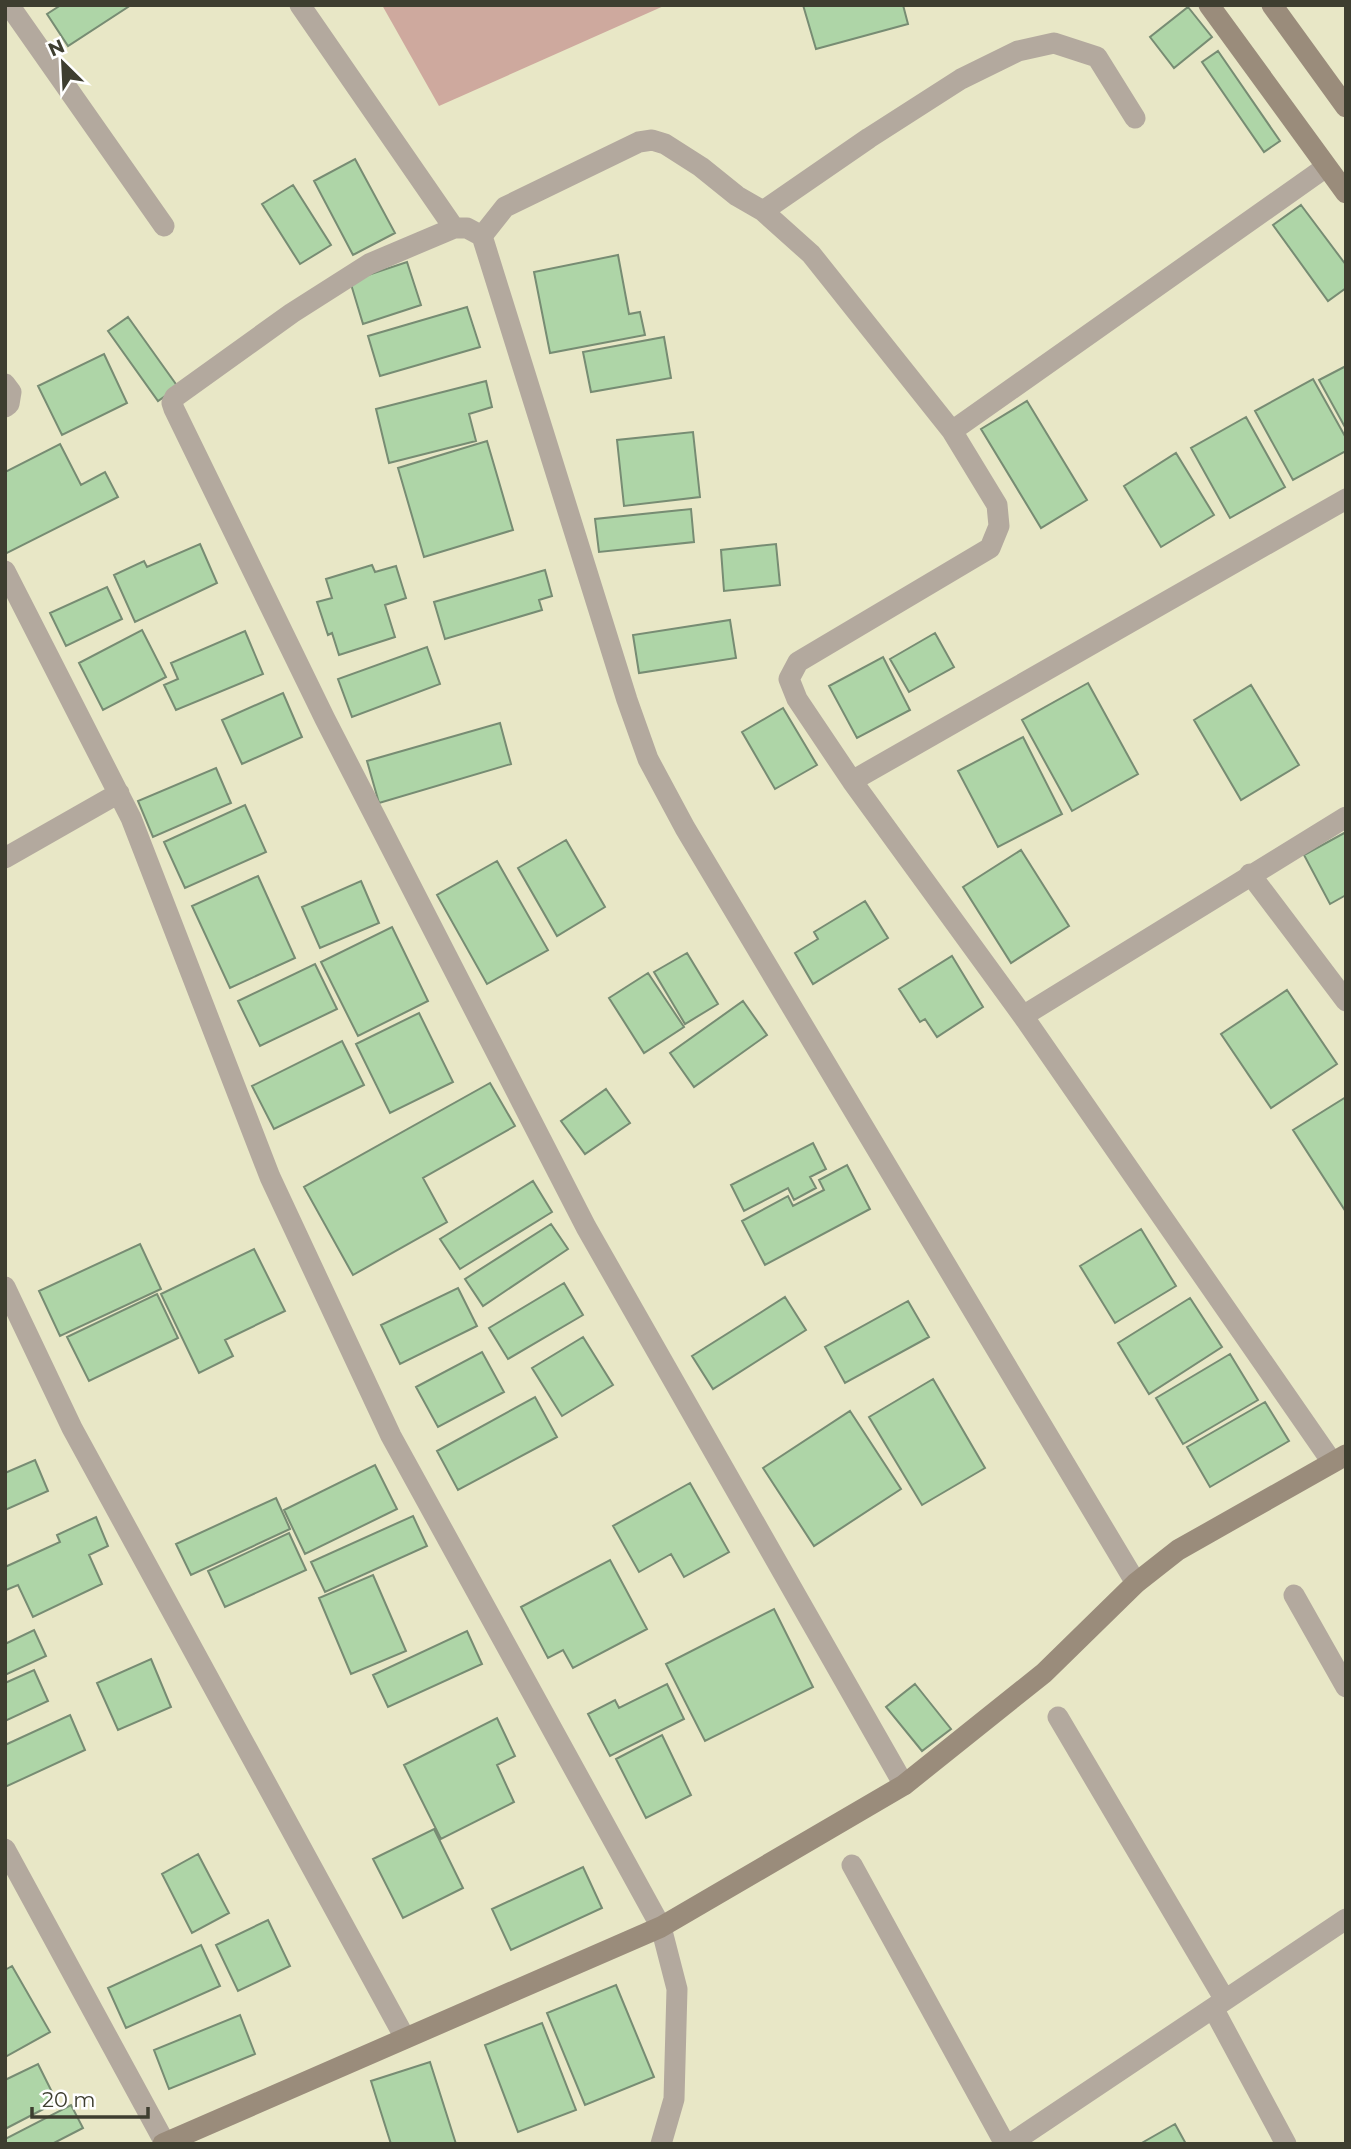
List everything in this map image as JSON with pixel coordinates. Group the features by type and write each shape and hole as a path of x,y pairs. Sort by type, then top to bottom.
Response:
{"street":[{"path":"9,5 164,226"},
{"path":"300,5 454,228"},
{"path":"1209,5 1346,193"},
{"path":"1272,5 1346,107"},
{"path":"763,211 859,144 961,79 1018,51 1054,43 1097,57 1135,118"},
{"path":"5,1849 164,2143 661,1927 904,1784 1044,1673 1136,1583 1178,1550 1339,1458 852,781 797,699 789,680 798,662 990,548 999,526 997,505 952,431 811,254 763,211 737,196 701,167 664,144 652,140 639,142 505,207 482,236"},
{"path":"952,431 1326,167"},
{"path":"904,1784 586,1227 325,719 174,409 172,403 175,397 292,313 369,264 454,228 467,228 482,236 627,701 648,759 685,828 1136,1583"},
{"path":"5,384 11,393 9,404 5,407"},
{"path":"852,781 1346,499"},
{"path":"9,586 131,818 270,1177 391,1436 661,1927 677,1989 674,2099 661,2144"},
{"path":"5,858 119,793"},
{"path":"1023,1016 1346,817"},
{"path":"1250,874 1346,1001"},
{"path":"5,1287 72,1428 405,2038"},
{"path":"1294,1595 1346,1687"},
{"path":"1058,1717 1219,2004 1286,2144"},
{"path":"852,1865 1007,2144 1040,2136 1219,2004 1346,1919"}],"shaded area":[{"path":"382,5 666,5 439,106"}],"building":[{"path":"61,5 131,5 68,46 47,14"},
{"path":"803,5 903,5 908,24 816,49"},
{"path":"1188,7 1212,37 1174,68 1150,37"},
{"path":"1218,51 1280,141 1264,152 1202,62"},
{"path":"355,159 395,233 353,255 314,181"},
{"path":"293,185 331,245 300,264 262,204"},
{"path":"1301,205 1346,265 1346,288 1328,301 1273,225"},
{"path":"618,255 629,314 640,312 645,335 550,353 534,272"},
{"path":"407,262 421,305 363,324 350,281"},
{"path":"467,307 480,347 380,376 368,336"},
{"path":"128,317 178,387 158,401 108,331"},
{"path":"664,337 671,378 591,392 583,352"},
{"path":"104,354 127,403 62,435 38,386"},
{"path":"1346,366 1346,429 1319,380"},
{"path":"1313,379 1346,438 1346,451 1293,480 1255,411"},
{"path":"486,381 492,407 469,414 476,441 389,463 376,409"},
{"path":"1027,401 1087,500 1041,528 981,429"},
{"path":"1246,417 1285,487 1230,518 1191,448"},
{"path":"693,432 700,497 624,506 617,440"},
{"path":"487,441 513,530 424,557 398,468"},
{"path":"60,444 81,485 105,472 118,497 5,554 5,472"},
{"path":"1176,453 1214,515 1161,547 1124,486"},
{"path":"691,509 694,542 599,552 595,519"},
{"path":"200,544 217,583 135,622 114,575 144,561 147,567"},
{"path":"776,544 780,585 724,591 721,550"},
{"path":"372,565 375,572 396,566 406,598 385,605 395,637 339,655 332,633 328,635 317,602 332,598 326,579"},
{"path":"545,570 552,596 539,600 542,610 445,639 434,602"},
{"path":"107,587 122,619 66,646 50,613"},
{"path":"730,620 736,658 639,673 633,635"},
{"path":"142,630 166,677 103,710 79,663"},
{"path":"245,631 263,674 176,710 164,685 178,679 171,663"},
{"path":"935,633 954,667 909,692 890,659"},
{"path":"427,647 440,684 352,717 338,679"},
{"path":"883,657 910,710 857,738 829,686"},
{"path":"1088,683 1138,774 1072,811 1022,720"},
{"path":"1251,685 1299,765 1241,800 1194,720"},
{"path":"283,693 302,737 242,764 222,720"},
{"path":"783,708 817,765 775,789 742,732"},
{"path":"500,723 511,764 379,803 367,761"},
{"path":"1023,737 1062,814 998,847 958,771"},
{"path":"216,768 231,803 153,837 138,801"},
{"path":"245,805 266,852 185,888 164,842"},
{"path":"1346,832 1346,895 1330,904 1304,855"},
{"path":"566,840 605,907 557,936 518,868"},
{"path":"1021,850 1069,926 1011,963 963,887"},
{"path":"497,861 548,950 487,984 437,895"},
{"path":"258,876 295,958 230,988 192,906"},
{"path":"361,881 379,923 320,948 302,907"},
{"path":"865,901 888,938 813,984 795,953 818,939 814,932"},
{"path":"392,927 428,1001 358,1036 321,962"},
{"path":"687,953 718,1004 685,1024 654,972"},
{"path":"952,956 983,1007 937,1037 925,1019 920,1022 899,989"},
{"path":"315,964 337,1009 260,1046 238,1001"},
{"path":"648,973 684,1027 644,1053 609,998"},
{"path":"1287,990 1337,1064 1271,1108 1221,1034"},
{"path":"743,1001 767,1035 694,1087 670,1053"},
{"path":"419,1013 453,1082 390,1113 356,1044"},
{"path":"342,1041 364,1085 274,1129 252,1086"},
{"path":"490,1083 515,1126 423,1178 447,1222 353,1275 304,1187"},
{"path":"606,1089 630,1123 585,1154 561,1121"},
{"path":"1346,1097 1346,1212 1293,1130"},
{"path":"813,1143 826,1169 810,1177 816,1188 794,1200 788,1188 744,1211 731,1185"},
{"path":"847,1165 870,1209 765,1265 742,1221 788,1196 793,1206 824,1190 819,1180"},
{"path":"533,1181 552,1212 460,1269 440,1239"},
{"path":"551,1224 568,1249 483,1306 465,1279"},
{"path":"1141,1229 1176,1286 1115,1323 1080,1266"},
{"path":"140,1244 161,1289 60,1336 39,1291"},
{"path":"254,1249 285,1311 225,1340 233,1356 199,1373 161,1294"},
{"path":"564,1283 583,1315 508,1359 489,1328"},
{"path":"458,1288 477,1326 400,1364 381,1325"},
{"path":"157,1294 178,1338 89,1381 67,1337"},
{"path":"785,1297 806,1330 713,1389 692,1356"},
{"path":"1190,1298 1222,1347 1149,1394 1118,1343"},
{"path":"908,1301 929,1337 845,1383 825,1347"},
{"path":"583,1337 613,1385 562,1416 532,1368"},
{"path":"482,1352 504,1392 438,1427 416,1387"},
{"path":"1230,1354 1258,1400 1183,1444 1156,1398"},
{"path":"933,1379 985,1468 922,1505 869,1417"},
{"path":"535,1397 557,1437 458,1490 437,1451"},
{"path":"1265,1402 1289,1441 1210,1487 1187,1447"},
{"path":"850,1411 901,1489 814,1546 763,1468"},
{"path":"35,1460 48,1491 5,1510 5,1473"},
{"path":"375,1465 397,1509 305,1554 284,1510"},
{"path":"690,1483 729,1552 684,1577 671,1554 639,1572 613,1526"},
{"path":"276,1498 290,1529 191,1575 176,1544"},
{"path":"413,1516 427,1546 325,1592 311,1562"},
{"path":"96,1517 108,1546 89,1555 102,1584 33,1617 18,1585 6,1590 5,1567 60,1542 57,1535"},
{"path":"289,1533 306,1570 225,1607 208,1571"},
{"path":"610,1560 647,1629 573,1668 563,1650 548,1658 521,1607"},
{"path":"373,1575 406,1651 351,1674 319,1598"},
{"path":"774,1609 813,1687 705,1741 666,1664"},
{"path":"34,1630 46,1656 5,1675 5,1644"},
{"path":"467,1631 482,1664 388,1707 373,1675"},
{"path":"151,1659 171,1707 118,1730 97,1683"},
{"path":"34,1670 48,1701 5,1721 5,1683"},
{"path":"667,1684 684,1719 610,1756 588,1714 615,1700 619,1708"},
{"path":"915,1684 951,1729 922,1751 886,1707"},
{"path":"70,1715 85,1750 5,1787 5,1745"},
{"path":"497,1718 515,1756 497,1765 514,1802 441,1839 404,1765"},
{"path":"662,1735 691,1795 646,1818 616,1759"},
{"path":"434,1829 463,1888 403,1918 373,1859"},
{"path":"198,1854 229,1913 192,1933 162,1874"},
{"path":"583,1867 602,1908 511,1950 492,1909"},
{"path":"268,1920 290,1966 238,1991 216,1945"},
{"path":"201,1945 220,1986 126,2028 108,1988"},
{"path":"12,1966 50,2032 5,2057 5,1970"},
{"path":"616,1985 654,2077 585,2105 547,2013"},
{"path":"240,2015 255,2054 169,2089 154,2050"},
{"path":"542,2023 576,2110 518,2132 485,2045"},
{"path":"430,2062 456,2144 391,2144 371,2081"},
{"path":"38,2064 57,2102 5,2129 5,2080"},
{"path":"71,2105 83,2128 52,2144 5,2144 5,2139"},
{"path":"1175,2124 1186,2144 1140,2144"}]}
